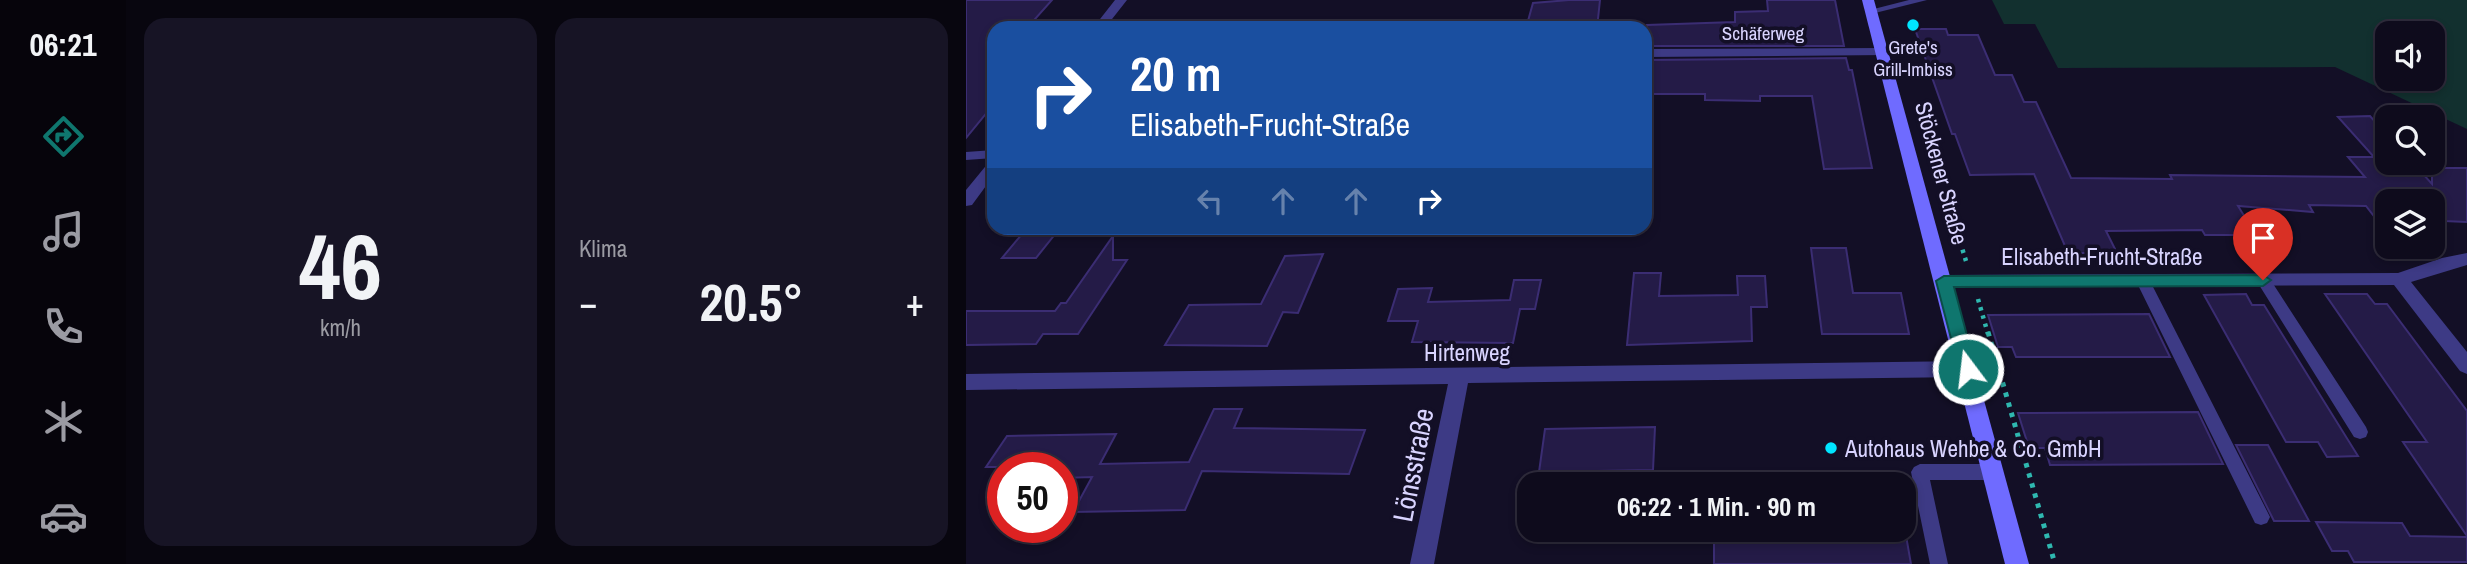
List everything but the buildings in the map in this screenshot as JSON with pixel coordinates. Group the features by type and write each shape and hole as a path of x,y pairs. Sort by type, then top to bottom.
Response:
{"main road":[{"name":"Stöckener Straße","path":"1870,6 1968,369 2017,564"}],"street":[{"path":"1104,21 1121,0"},
{"name":"Schäferweg","path":"1652,53 1882,51"},
{"path":"966,201 987,174"},
{"name":"Elisabeth-Frucht-Straße","path":"1944,281 2399,279 2442,264 2467,259"},
{"path":"2399,279 2467,366"},
{"name":"Hirtenweg","path":"966,382 1968,369"},
{"name":"Lönsstraße","path":"1422,564 1459,377"}],"lane":[{"path":"1870,6 1922,0"},
{"path":"966,156 987,155"},
{"path":"2263,280 2360,432"},
{"path":"2143,281 2261,517"},
{"path":"1939,564 1920,472 1992,472"}],"green space":[{"path":"1992,0 2467,0 2467,129 2445,119 2445,105 2416,105 2386,91 2445,91 2445,21 2375,21 2375,86 2335,67 2058,68 2035,24 2004,24"}],"place":[{"name":"Grete's Grill-Imbiss","path":"1913,25"},
{"name":"Autohaus Wehbe & Co. GmbH","path":"1831,448"}],"route":[{"path":"1968,369 1944,281 2263,280"}]}
